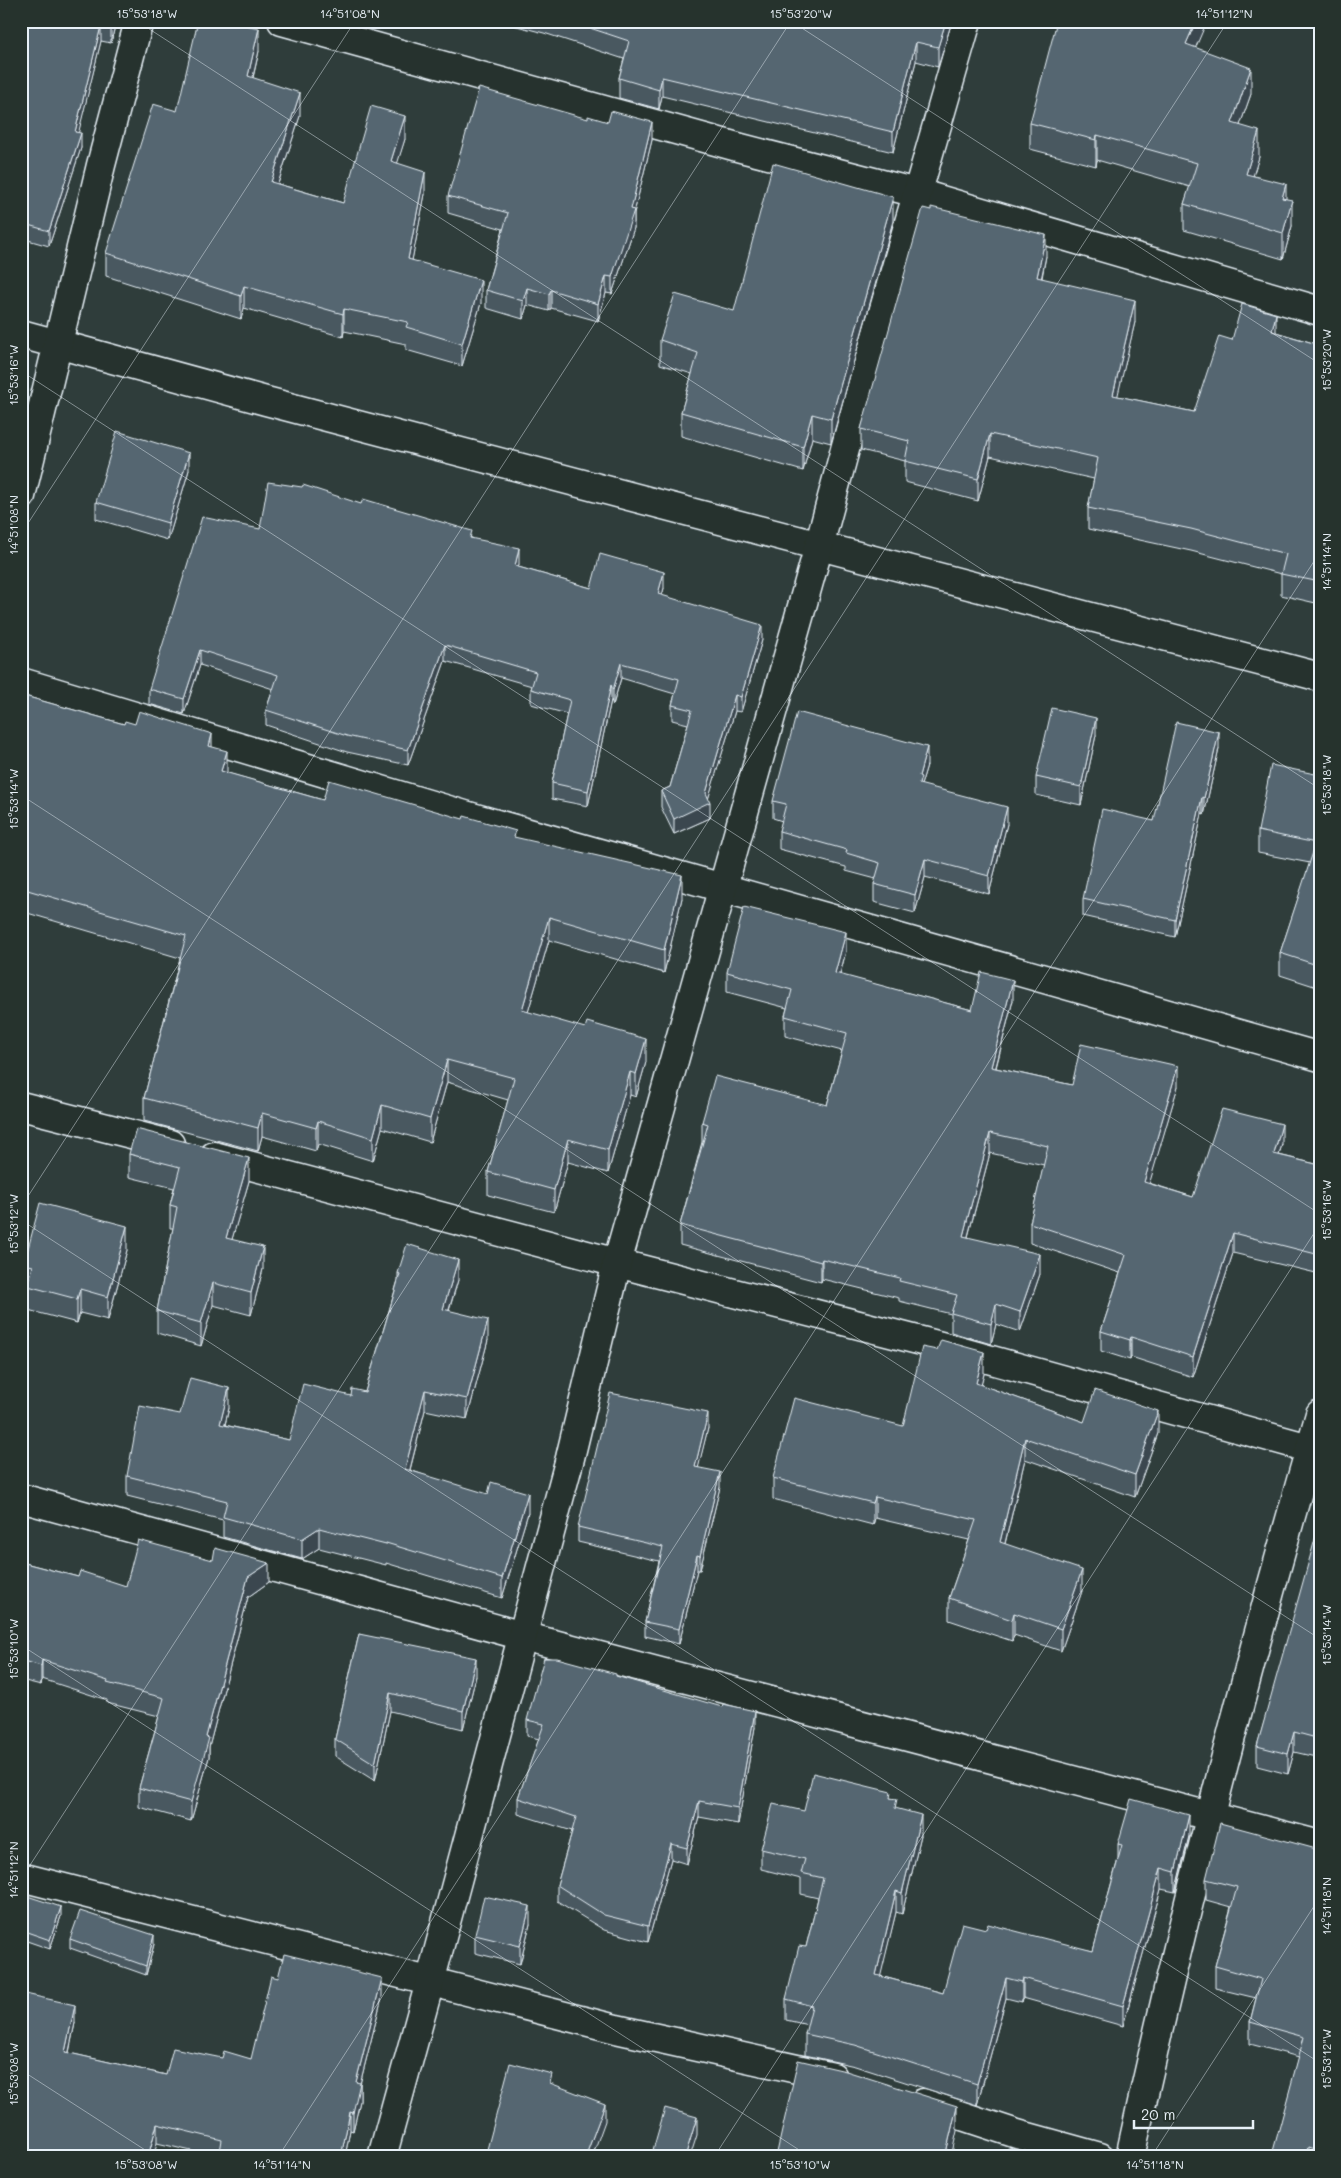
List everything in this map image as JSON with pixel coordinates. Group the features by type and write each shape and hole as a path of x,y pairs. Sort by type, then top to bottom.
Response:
{"street":[{"path":"21,496 101,165 139,21"},
{"path":"282,21 732,145 917,193 1320,311"},
{"path":"382,2157 570,1458 617,1263 818,546 864,374 968,21"},
{"path":"21,334 266,401 1320,677"},
{"path":"21,682 465,815 1320,1057"},
{"path":"21,1106 941,1346 1315,1449"},
{"path":"1130,2157 1164,2001 1210,1816 1315,1449 1320,1414"},
{"path":"21,1498 523,1636 1320,1845"},
{"path":"21,1878 616,2030 858,2084"},
{"path":"901,2096 1016,2134 1100,2157"}],"building":[{"path":"21,21 113,21 111,28 101,26 75,132 81,133 49,231 21,223 21,187 27,168 21,167"},
{"path":"198,21 226,21 259,28 248,76 300,93 271,182 343,203 371,106 405,116 391,161 425,172 408,259 481,280 462,344 406,327 408,322 344,309 343,314 244,286 241,296 106,253 153,104 177,111"},
{"path":"569,21 946,21 938,47 916,42 893,132 662,77 659,90 619,78 629,41"},
{"path":"1057,21 1196,21 1186,44 1251,68 1232,123 1259,131 1246,174 1286,184 1282,198 1292,200 1283,233 1184,204 1197,163 1097,135 1096,140 1030,123"},
{"path":"479,88 588,119 588,116 608,122 611,111 652,122 631,209 634,210 612,277 606,276 598,304 551,290 549,294 527,288 523,301 486,290 508,213 448,196"},
{"path":"773,163 893,197 831,419 812,414 803,447 681,412 698,353 660,340 675,294 734,311"},
{"path":"931,207 1046,235 1037,277 1135,300 1113,395 1194,412 1219,336 1232,340 1242,304 1276,314 1272,331 1320,345 1320,582 1281,574 1286,554 1191,529 1088,508 1098,458 990,434 978,479 905,461 909,441 861,429 923,208 931,210"},
{"path":"117,431 189,453 168,523 96,502"},
{"path":"268,482 302,487 303,485 361,504 363,499 472,531 470,538 519,548 515,566 591,588 600,554 664,572 658,594 762,625 741,697 735,695 706,793 710,802 674,819 661,791 670,787 692,710 672,705 679,679 621,663 613,690 611,685 588,791 552,783 570,700 531,689 536,672 445,645 408,750 347,736 266,710 278,675 200,650 184,699 149,689 202,517 260,529"},
{"path":"21,695 124,724 125,721 135,724 139,711 212,734 209,746 227,751 221,771 323,800 329,780 463,819 464,816 516,831 514,837 682,875 664,950 549,917 522,1010 585,1028 587,1022 646,1039 636,1074 630,1072 608,1150 568,1139 554,1190 488,1172 514,1078 447,1060 430,1119 382,1105 373,1138 318,1121 316,1128 262,1113 258,1128 144,1098 186,936 24,889 21,897"},
{"path":"1052,708 1096,718 1081,787 1036,777"},
{"path":"797,712 927,747 919,776 921,777 919,784 1007,807 989,876 925,859 915,895 874,884 880,863 846,853 847,850 779,831 786,804 773,801"},
{"path":"1176,722 1219,732 1204,798 1202,797 1175,920 1083,899 1102,809 1154,821"},
{"path":"1271,765 1320,775 1320,966 1280,953 1316,843 1258,831"},
{"path":"744,907 846,932 835,973 972,1010 981,972 1013,980 991,1067 1072,1085 1081,1044 1178,1066 1144,1182 1193,1197 1222,1109 1282,1124 1274,1154 1320,1165 1320,1255 1233,1233 1193,1357 1131,1337 1130,1340 1101,1331 1126,1255 1030,1223 1048,1146 990,1133 963,1236 1040,1254 1020,1312 996,1304 991,1324 951,1313 957,1295 899,1281 900,1278 822,1259 821,1262 680,1225 708,1124 702,1122 715,1076 827,1105 847,1033 785,1016 792,990 727,972"},
{"path":"136,1129 249,1158 226,1238 263,1247 251,1293 213,1283 201,1323 157,1311 177,1207 170,1205 180,1167 129,1154"},
{"path":"40,1203 127,1226 108,1297 80,1289 77,1299 28,1286 33,1266 24,1264"},
{"path":"407,1244 458,1260 443,1309 488,1320 467,1399 425,1390 405,1469 488,1494 491,1482 528,1493 502,1578 386,1543 386,1545 319,1528 302,1539 223,1517 227,1501 127,1476 140,1406 180,1414 190,1378 229,1388 220,1424 289,1440 303,1384 351,1396 352,1389 365,1392"},
{"path":"941,1340 984,1352 976,1383 1084,1422 1095,1390 1158,1411 1135,1475 1025,1438 1000,1542 1082,1570 1061,1629 1014,1613 1012,1620 949,1598 976,1520 875,1497 873,1503 773,1478 794,1398 903,1426 922,1347 937,1350"},
{"path":"610,1393 708,1413 695,1467 720,1472 700,1556 697,1555 679,1629 645,1622 663,1547 578,1527"},
{"path":"1317,1532 1320,1532 1320,1739 1294,1732 1288,1754 1257,1746"},
{"path":"138,1540 213,1560 215,1548 269,1563 248,1577 206,1737 209,1738 191,1802 139,1788 164,1698 107,1683 108,1681 42,1660 41,1666 21,1660 21,1562 78,1577 80,1571 126,1586"},
{"path":"359,1634 476,1658 463,1711 390,1693 375,1764 335,1739"},
{"path":"544,1658 557,1658 616,1674 616,1676 722,1707 723,1704 755,1711 738,1808 699,1801 687,1848 671,1844 648,1926 604,1915 557,1885 576,1817 518,1798 544,1724 527,1720"},
{"path":"813,1773 891,1792 890,1798 897,1799 895,1808 921,1815 902,1893 896,1891 876,1975 943,1993 962,1923 986,1929 988,1924 1093,1951 1122,1845 1118,1844 1131,1799 1189,1815 1175,1872 1161,1868 1123,2006 1023,1978 1022,1982 1006,1978 977,2084 855,2045 805,2034 812,2006 786,1999 799,1946 806,1947 823,1878 801,1873 805,1859 761,1849 773,1804 804,1811"},
{"path":"1220,1823 1320,1850 1320,2151 1308,2147 1305,2157 1280,2157 1272,2155 1304,2037 1250,2022 1261,1979 1215,1966 1237,1887 1206,1879"},
{"path":"21,1894 61,1907 50,1940 21,1930"},
{"path":"484,1896 530,1906 520,1946 475,1935"},
{"path":"80,1911 154,1935 146,1966 70,1939"},
{"path":"284,1954 382,1978 356,2082 360,2083 353,2113 350,2112 341,2157 219,2157 222,2140 157,2124 148,2157 21,2157 21,1993 75,2005 65,2052 166,2075 173,2048 222,2058 224,2051 251,2059 271,1976 278,1978"},
{"path":"798,2060 846,2071 957,2106 945,2157 776,2157"},
{"path":"510,2063 552,2074 550,2083 605,2104 586,2155 594,2157 485,2157"},
{"path":"665,2108 697,2117 685,2157 651,2157"}]}
